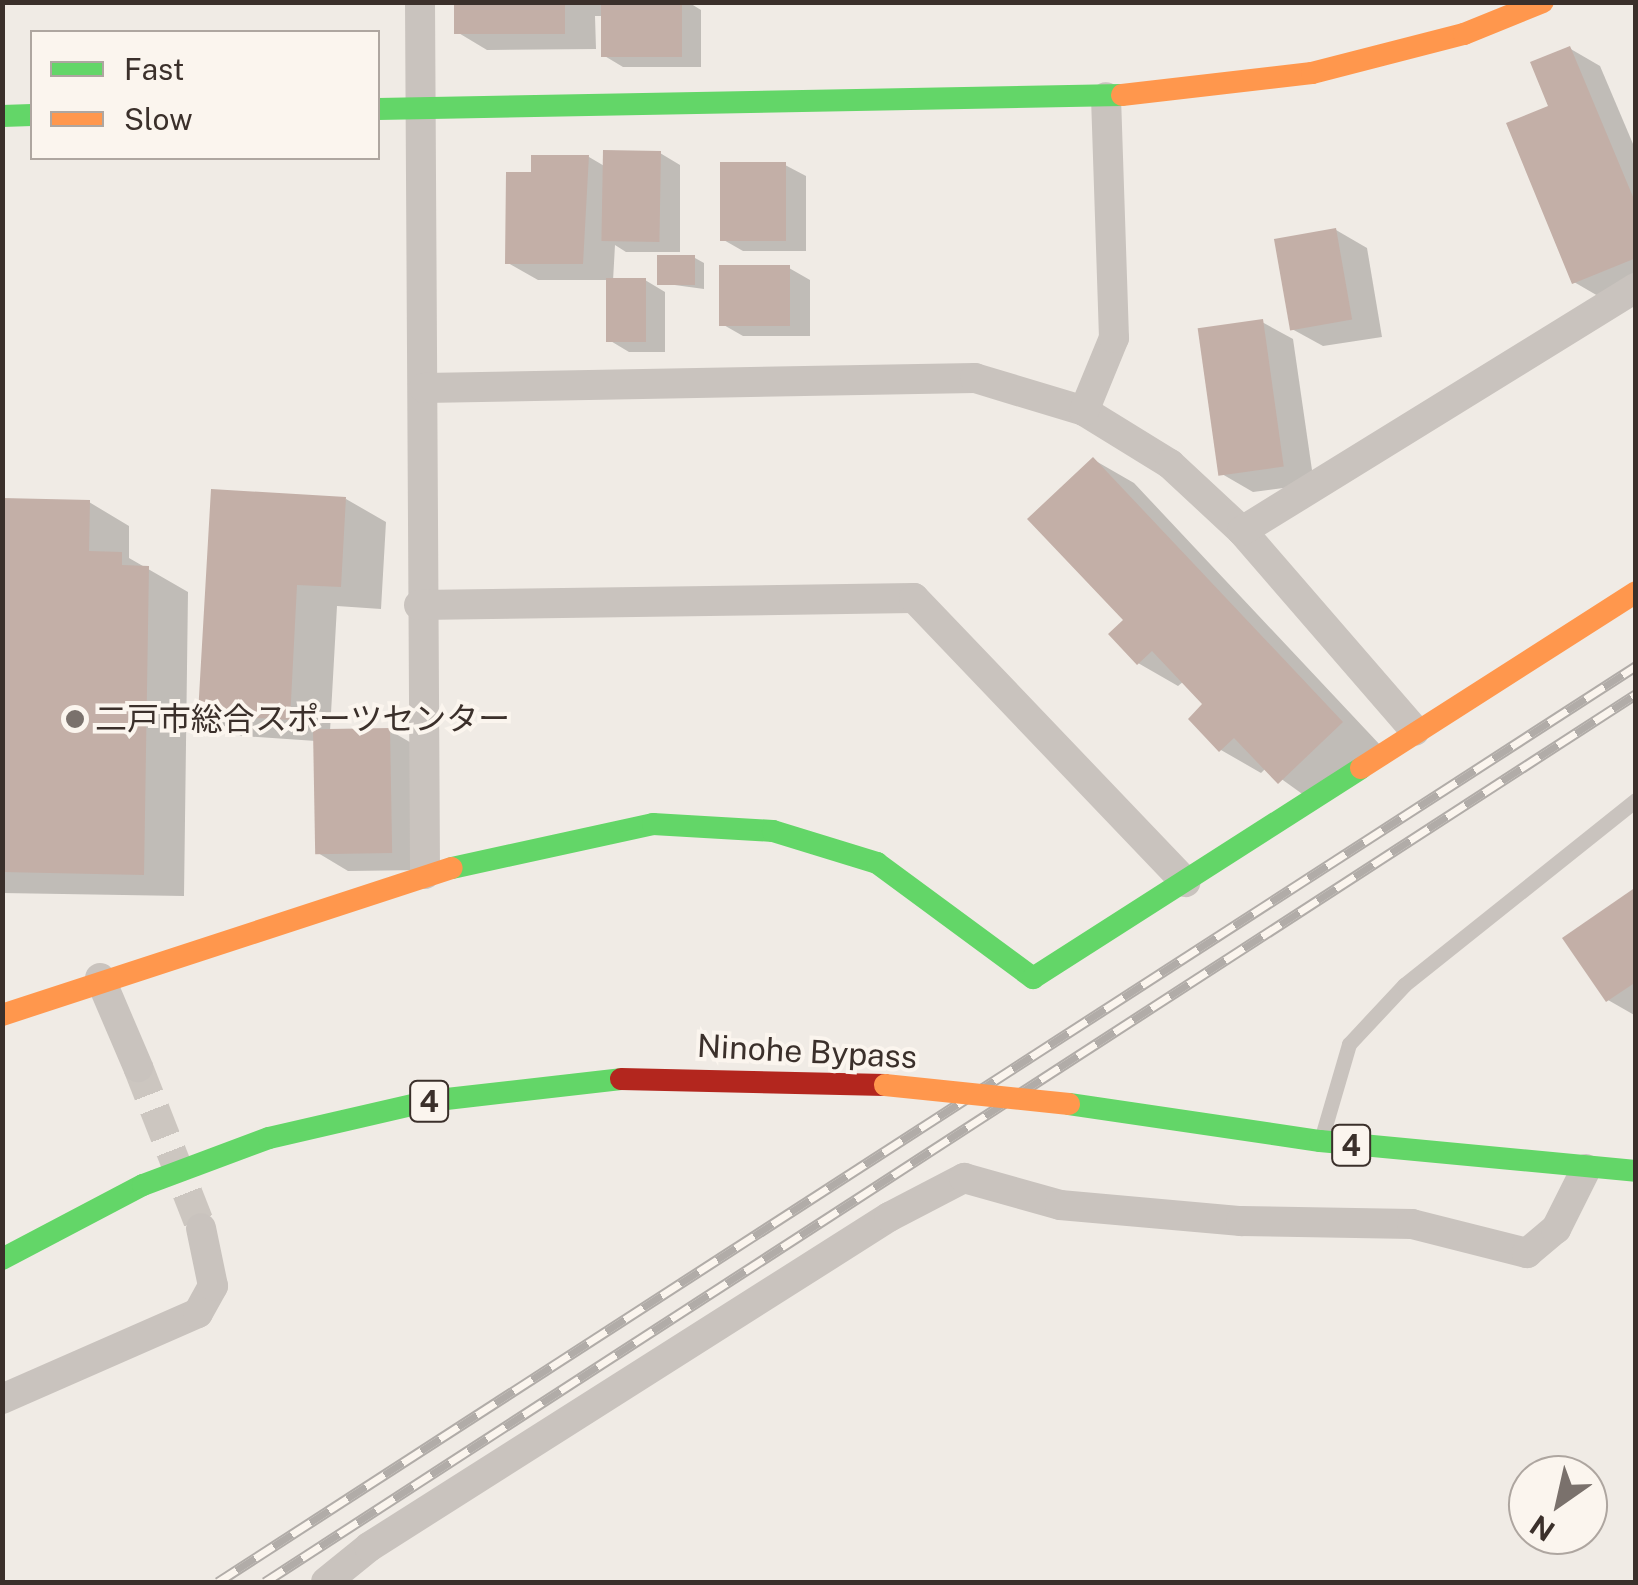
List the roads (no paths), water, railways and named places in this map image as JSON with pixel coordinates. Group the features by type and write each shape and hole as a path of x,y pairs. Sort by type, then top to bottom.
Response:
{"main road":[{"path":"380,109 1106,97 1312,73 1464,34 1543,2"},
{"path":"2,116 30,115"},
{"path":"2,1015 100,978 424,874 653,824 773,831 877,863 1033,978 1636,592"},
{"name":"Ninohe Bypass","path":"2,1259 143,1185 269,1138 429,1100 615,1078 886,1085 1069,1104 1320,1141 1636,1171"}],"street":[{"path":"420,2 424,388 419,605 424,874"},
{"path":"1084,411 1114,338 1106,97"},
{"path":"1242,531 1636,288"},
{"path":"424,388 975,378 1084,411 1170,464 1242,531 1415,731"},
{"path":"419,605 914,598 1186,882"},
{"path":"100,978 138,1067"},
{"path":"326,1582 369,1547 890,1217 964,1178 1060,1205 1241,1221 1412,1224 1527,1253 1556,1229 1586,1169"},
{"path":"2,1398 198,1314 213,1286 201,1228"}],"lane":[{"path":"1320,1141 1349,1044 1404,985 1636,800"}],"tunnel":[{"path":"138,1067 201,1228"}],"railway":[{"path":"218,1582 1636,666"},
{"path":"265,1582 1636,694"}],"place":[{"name":"二戸市総合スポーツセンター","path":"75,719"}]}
